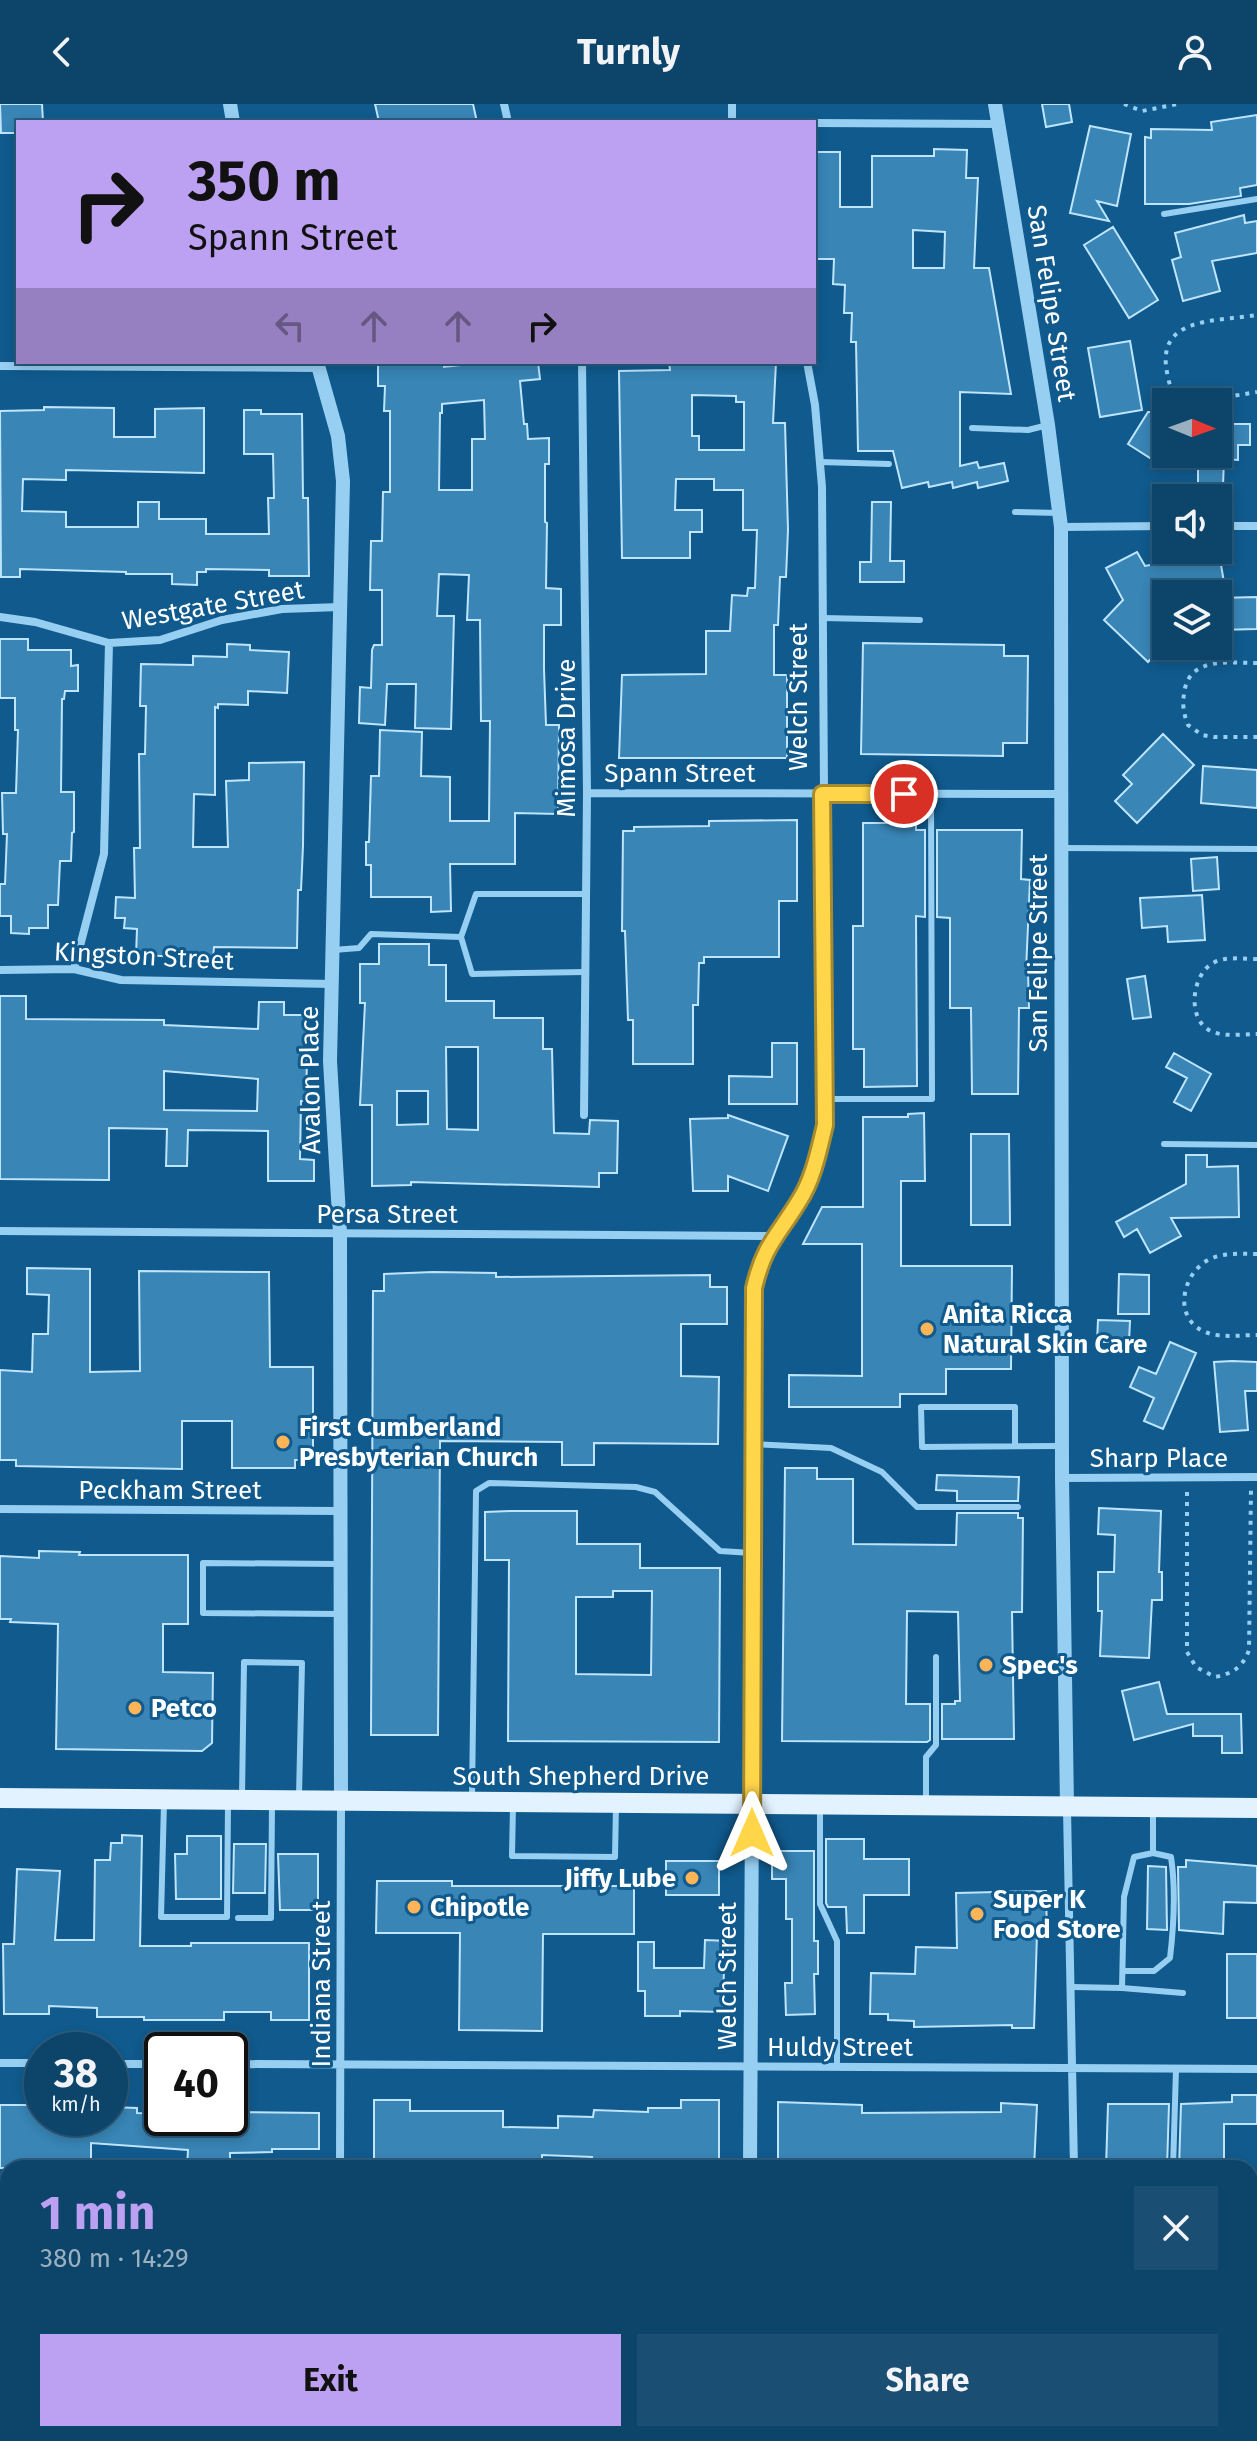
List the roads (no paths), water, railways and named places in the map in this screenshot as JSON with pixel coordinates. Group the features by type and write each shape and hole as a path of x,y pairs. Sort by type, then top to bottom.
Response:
{"main road":[{"name":"South Shepherd Drive","path":"0,1798 1257,1808"}],"street":[{"name":"San Felipe Street","path":"995,104 1048,425 1060,520 1062,1478 1067,1806"},
{"path":"816,123 998,124"},
{"name":"Mimosa Drive","path":"582,364 587,793 584,1115"},
{"name":"Welch Street","path":"750,2160 754,1288 760,1261 801,1199 819,1154 826,1099 820,462 807,364"},
{"path":"0,366 318,365"},
{"name":"Avalon Place","path":"318,365 338,436 343,481 330,1061 340,1233 341,1801"},
{"path":"1060,520 1152,525"},
{"path":"1232,526 1257,526"},
{"name":"Westgate Street","path":"0,617 35,622 109,643 160,640 222,620 282,609 340,607"},
{"path":"74,969 104,854 109,643"},
{"name":"Spann Street","path":"587,793 1061,794"},
{"name":"Kingston Street","path":"0,970 74,969 121,980 333,984"},
{"name":"Persa Street","path":"0,1231 774,1236"},
{"name":"Sharp Place","path":"1062,1478 1254,1477"},
{"name":"Peckham Street","path":"0,1509 340,1511"},
{"name":"Indiana Street","path":"340,2160 341,1801"},
{"path":"1067,1806 1074,2160"},
{"path":"0,2063 24,2063"},
{"name":"Huldy Street","path":"248,2064 1257,2069"}],"lane":[{"path":"1164,214 1257,199"},
{"path":"972,428 1028,430 1048,425"},
{"path":"820,462 889,464"},
{"path":"1015,512 1060,520"},
{"path":"822,618 920,620"},
{"path":"826,1099 932,1099 931,794"},
{"path":"1061,848 1257,849"},
{"path":"585,972 472,974 461,937 476,894 586,894"},
{"path":"333,950 359,948 371,934 461,937"},
{"path":"1164,1144 1257,1145"},
{"path":"1015,1446 1015,1407 921,1407 922,1447 1062,1446"},
{"path":"753,1444 831,1448 882,1472 917,1507 1018,1507"},
{"path":"472,1801 476,1491 489,1483 636,1487 655,1492 720,1551 752,1553"},
{"path":"340,1564 203,1563 203,1613 340,1614"},
{"path":"926,1805 926,1757 936,1745 936,1657"},
{"path":"164,1799 161,1917 227,1917 244,1662 302,1663 299,1800"},
{"path":"238,1918 271,1918 272,1800"},
{"path":"513,1802 512,1856 615,1857 616,1803"},
{"path":"820,1804 820,1904 837,1941 837,2067"},
{"path":"1153,1807 1153,1853"},
{"path":"1122,1988 1124,1897 1134,1857 1153,1853 1171,1857 1174,1917 1170,1958 1154,1971 1123,1971"},
{"path":"1072,1987 1183,1993"},
{"path":"1173,2160 1176,2069"}],"place":[{"name":"Anita Ricca Natural Skin Care","path":"927,1329"},
{"name":"First Cumberland Presbyterian Church","path":"283,1442"},
{"name":"Spec's","path":"986,1665"},
{"name":"Petco","path":"135,1708"},
{"name":"Jiffy Lube","path":"692,1878"},
{"name":"Chipotle","path":"414,1907"},
{"name":"Super K Food Store","path":"977,1914"}]}
